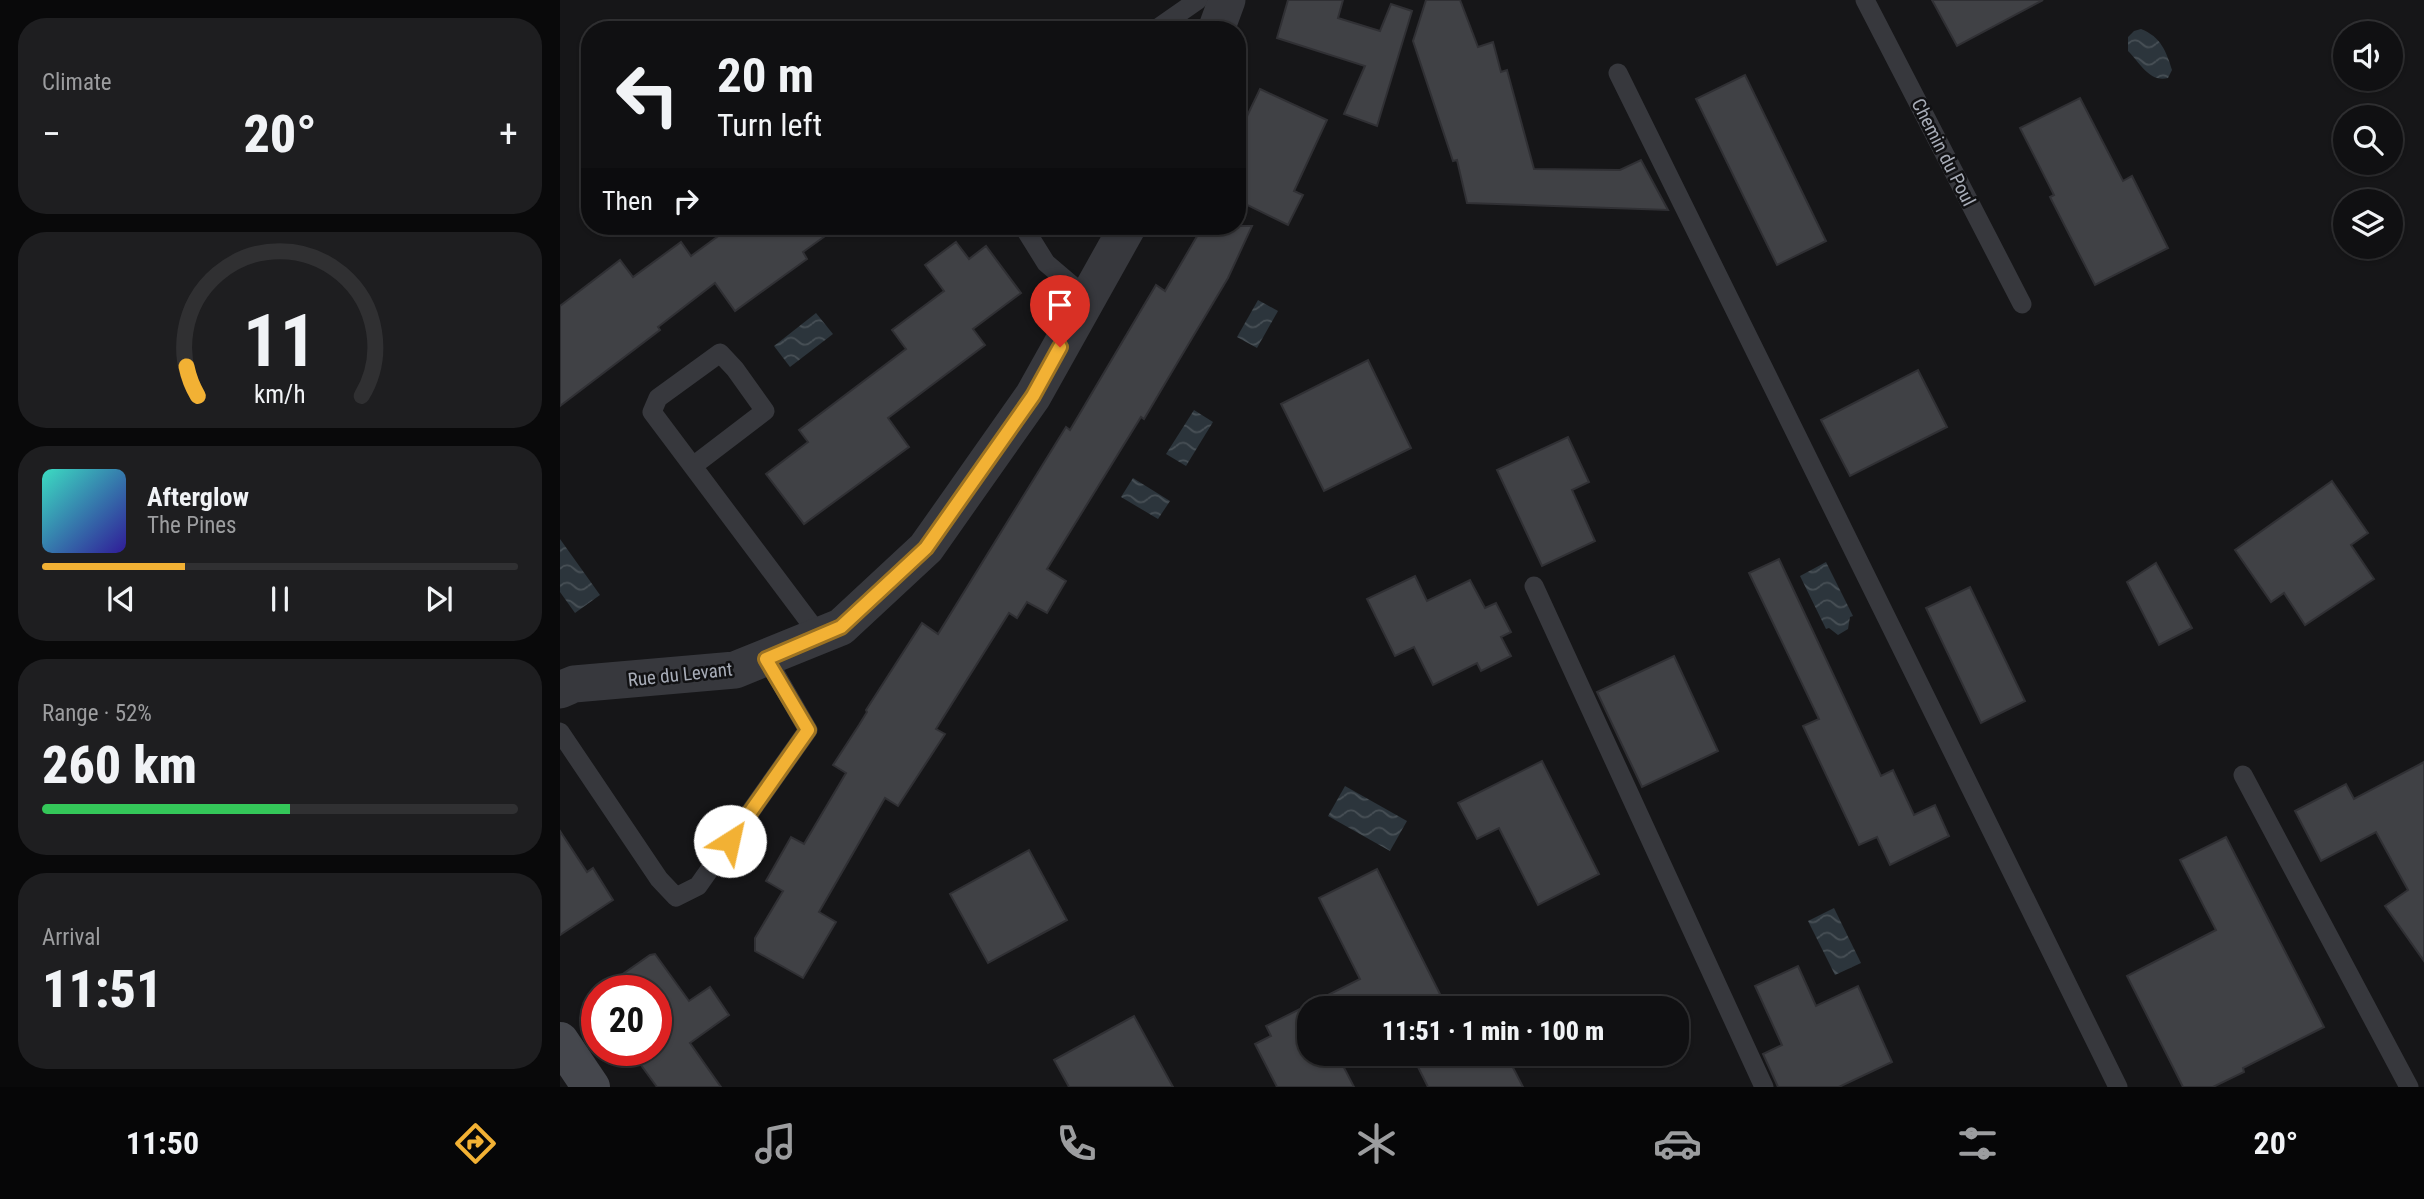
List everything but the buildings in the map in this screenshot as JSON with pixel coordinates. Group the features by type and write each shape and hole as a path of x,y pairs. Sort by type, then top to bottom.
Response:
{"street":[{"path":"1219,21 1227,0"},
{"name":"Rue du Levant","path":"560,690 574,684 735,670 841,627 926,548 1033,396 1123,235"},
{"path":"560,1041 591,1087"}],"lane":[{"path":"1168,21 1198,0"},
{"name":"Chemin du Poul","path":"1865,0 2022,304"},
{"path":"1618,73 2118,1087"},
{"path":"1029,235 1046,263 1087,298"},
{"path":"693,466 765,411 720,353 658,398 652,412 820,636"},
{"path":"1534,586 1764,1087"},
{"path":"560,732 659,879 676,897 698,886 808,730 766,659"},
{"path":"2243,775 2409,1087"}],"water":[{"path":"2141,29 2158,40 2165,51 2172,70 2168,78 2151,75 2128,51 2128,37"},
{"path":"1258,300 1278,311 1257,348 1237,337"},
{"path":"816,313 833,334 790,367 774,346"},
{"path":"1194,410 1213,422 1186,466 1166,454"},
{"path":"1133,478 1170,501 1158,519 1121,497"},
{"path":"560,539 600,595 575,613 560,592"},
{"path":"1826,562 1853,616 1850,617 1848,629 1838,635 1829,628 1826,629 1800,576"},
{"path":"1345,786 1407,821 1390,851 1328,816"},
{"path":"1834,908 1861,963 1835,975 1808,921"}],"route":[{"path":"730,841 808,730 766,659 841,627 926,548 1033,396 1060,347"}]}
